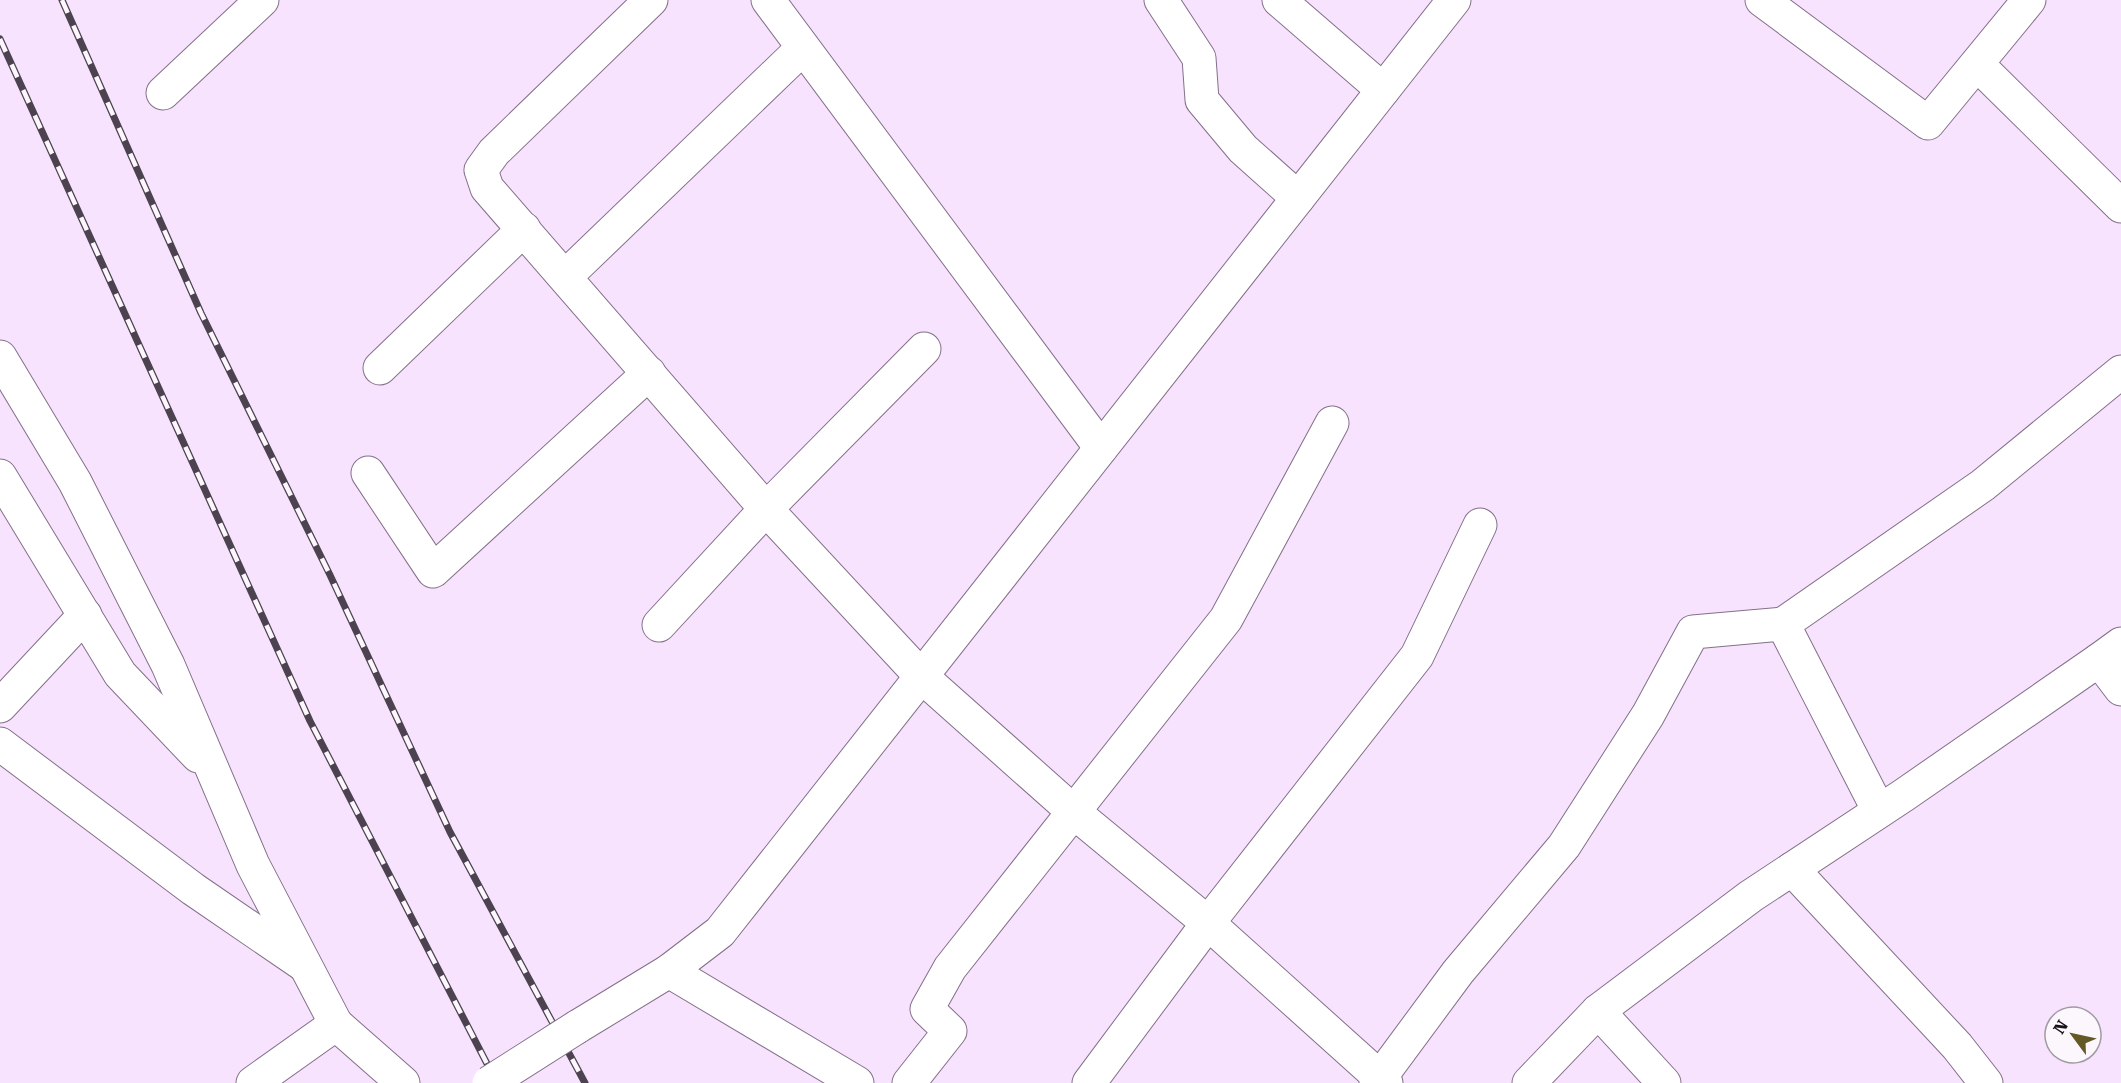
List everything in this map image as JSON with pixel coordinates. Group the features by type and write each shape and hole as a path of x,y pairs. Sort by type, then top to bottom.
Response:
{"street":[{"path":"162,93 262,0"},
{"path":"651,0 494,152 481,170 487,188 566,276 766,509 921,676 1075,813 1208,923 1381,1081 1458,972 1564,846 1648,715 1693,632 1783,624 1983,485 2121,372"},
{"path":"768,0 1101,448"},
{"path":"1161,0 1199,58 1202,100 1243,149 1298,198"},
{"path":"1280,0 1383,90"},
{"path":"489,1083 669,971 720,932 1454,0"},
{"path":"1762,0 1929,123 2029,0"},
{"path":"566,276 802,48"},
{"path":"1977,64 2121,206"},
{"path":"380,368 524,229"},
{"path":"659,625 766,509 924,349"},
{"path":"0,357 75,482 168,665 253,865 336,1024 403,1083"},
{"path":"368,473 433,571 649,373"},
{"path":"909,1083 950,1031 927,1009 950,968 1075,813 1226,619 1332,423"},
{"path":"0,476 120,674 213,772"},
{"path":"1089,1083 1208,923 1417,656 1480,525"},
{"path":"0,706 85,615"},
{"path":"1783,624 1879,811"},
{"path":"1529,1083 1598,1011 1751,896 2110,652 2121,689"},
{"path":"0,744 193,889 308,968"},
{"path":"1792,869 1958,1046 1986,1083"},
{"path":"669,971 857,1083"},
{"path":"1598,1011 1664,1083"},
{"path":"253,1083 336,1024"}],"railway":[{"path":"62,0 201,313 330,575 450,832 585,1083"},
{"path":"0,39 310,721 497,1083"}]}
